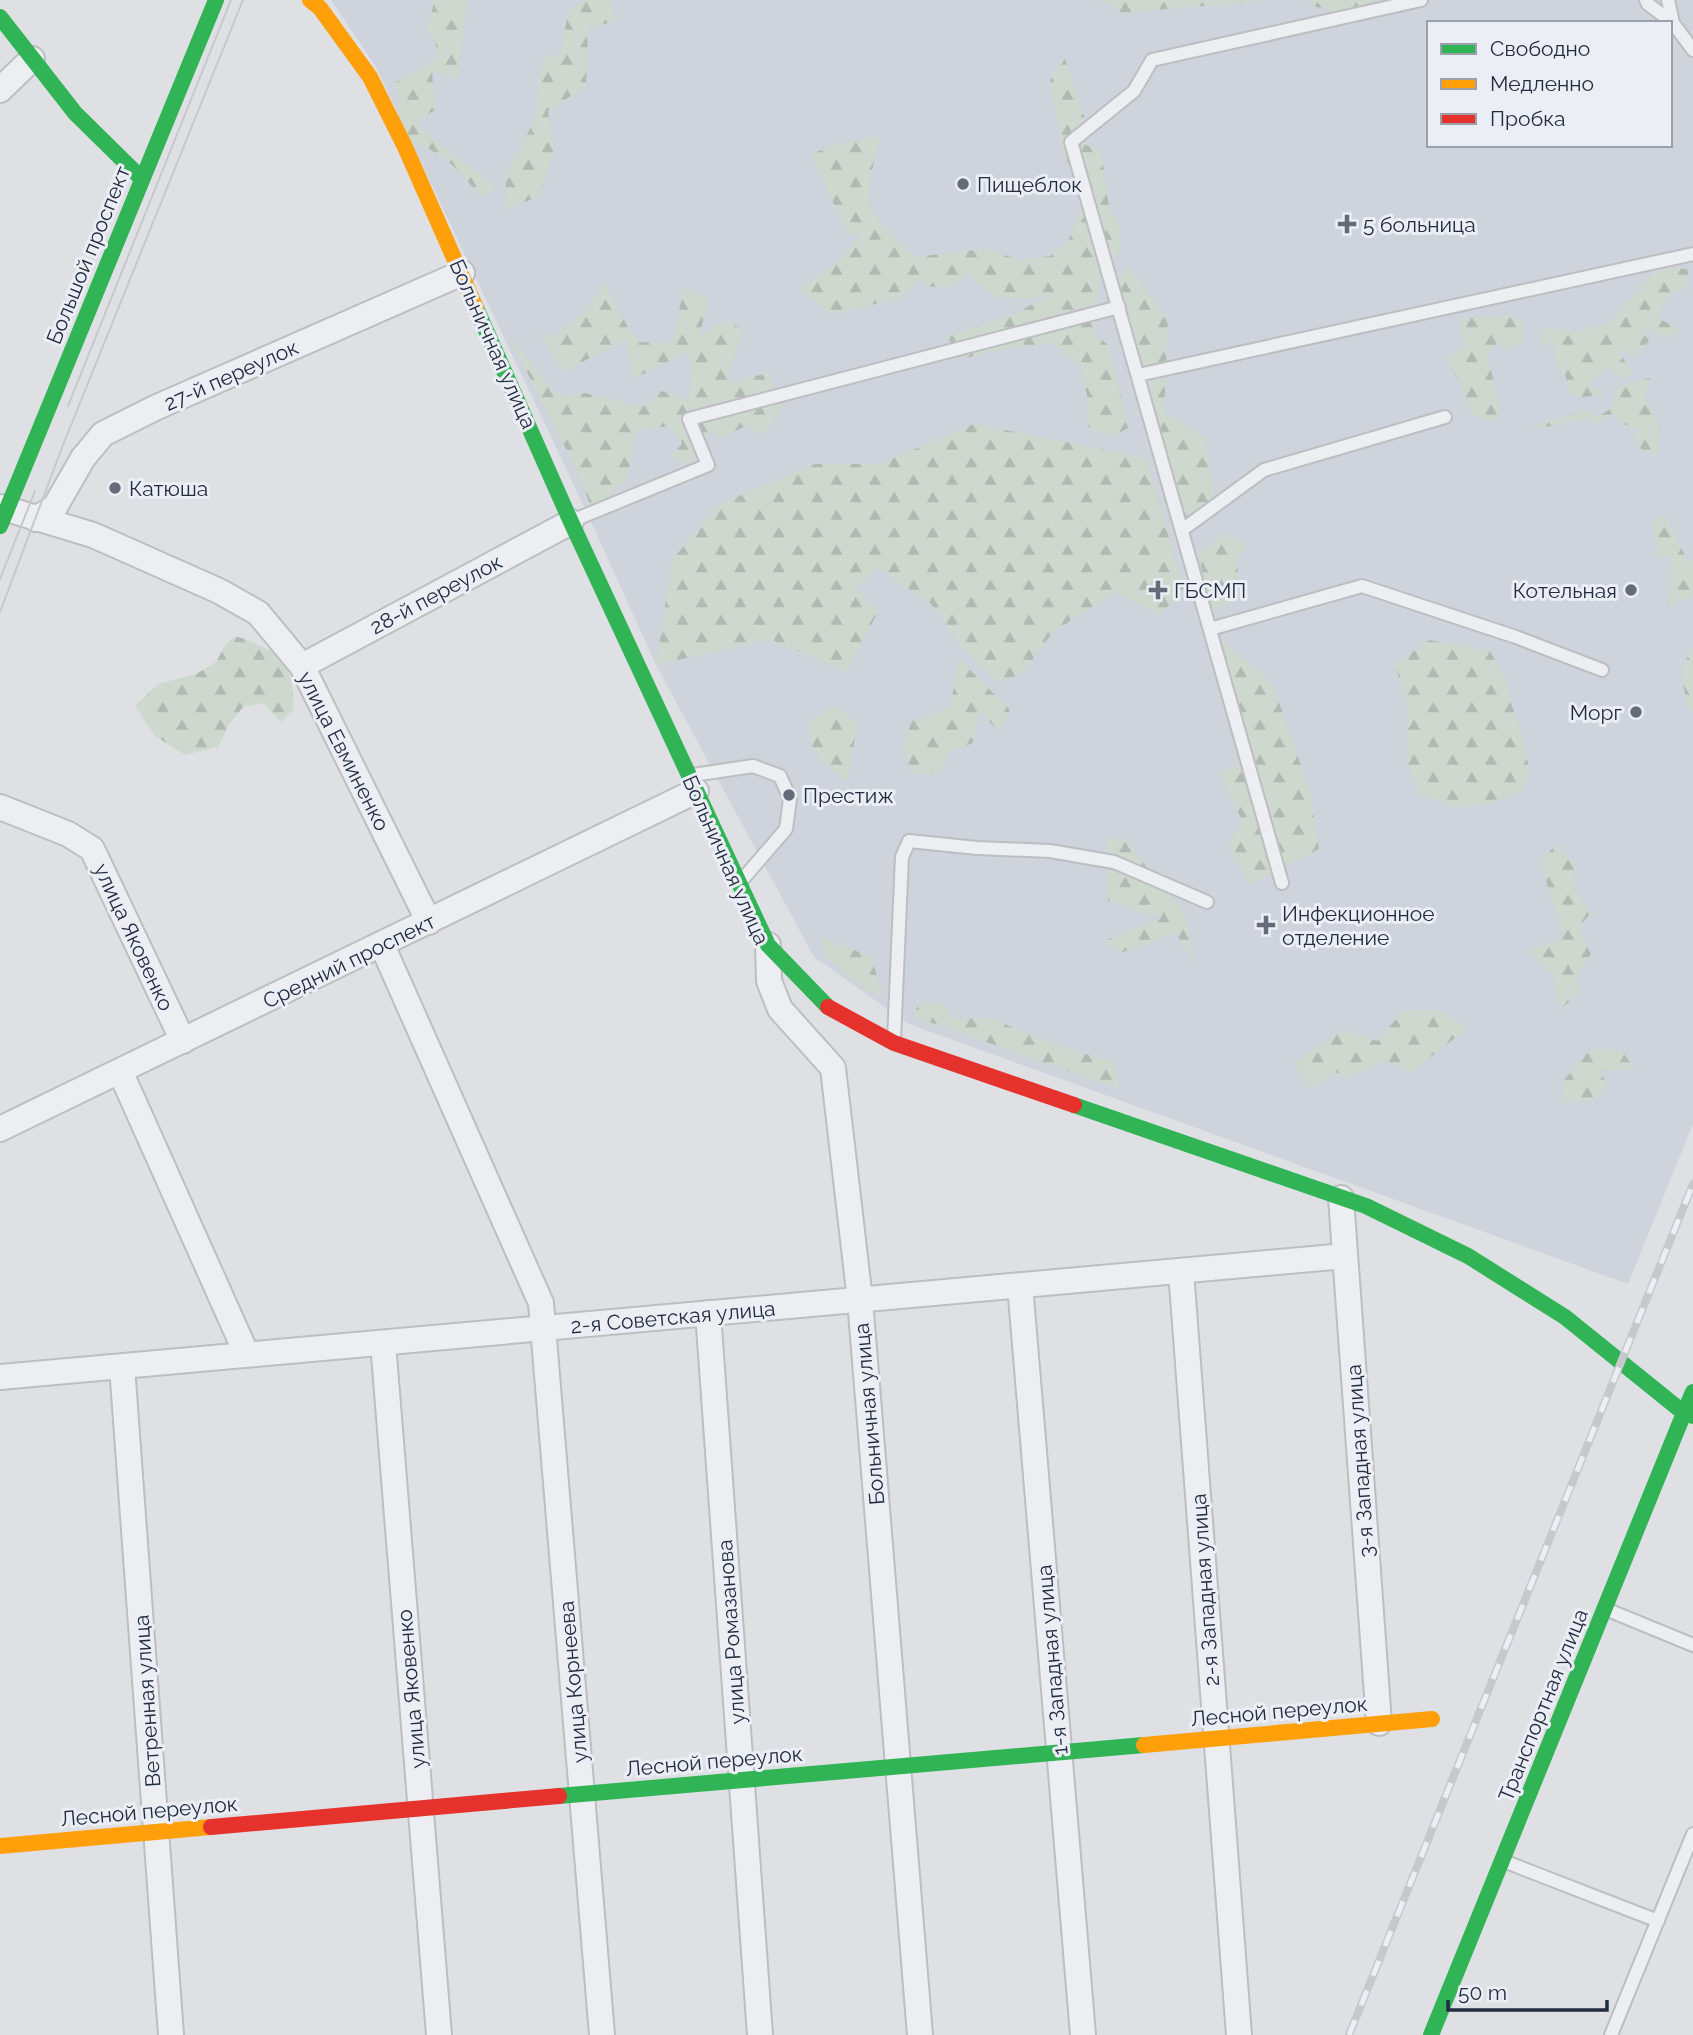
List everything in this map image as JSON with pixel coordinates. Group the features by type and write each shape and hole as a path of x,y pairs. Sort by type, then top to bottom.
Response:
{"main road":[{"name":"Большой проспект","path":"2,514 216,0"},
{"name":"Больничная улица","path":"310,0 320,8 370,77 405,147 570,522 768,944"},
{"path":"0,17 75,113 142,178"},
{"path":"768,944 827,1007 894,1043 1366,1206 1468,1256 1564,1317 1689,1415"},
{"name":"Транспортная улица","path":"1431,2035 1605,1609 1689,1415 1693,1392"},
{"name":"Лесной переулок","path":"0,1846 1432,1719"}],"street":[{"path":"0,90 33,59"},
{"name":"27-й переулок","path":"36,519 55,507 83,458 103,434 157,407 462,273"},
{"name":"улица Евминенко","path":"2,514 36,519 93,535 219,591 258,613 302,666 429,922"},
{"name":"28-й переулок","path":"302,666 570,522"},
{"name":"Средний проспект","path":"0,1129 429,922 692,783"},
{"name":"улица Яковенко","path":"0,807 68,834 92,849 183,1041"},
{"name":"Больничная улица","path":"768,944 769,981 780,1009 833,1068 860,1300 920,2035"},
{"path":"382,945 541,1303 545,1328"},
{"path":"120,1071 247,1355"},
{"name":"3-я Западная улица","path":"1341,1198 1378,1724"},
{"name":"2-я Советская улица","path":"0,1377 1345,1256"},
{"name":"2-я Западная улица","path":"1181,1271 1239,2035"},
{"name":"1-я Западная улица","path":"1020,1285 1083,2035"},
{"name":"улица Ромазанова","path":"708,1314 760,2035"},
{"name":"улица Корнеева","path":"545,1328 602,2035"},
{"name":"улица Яковенко","path":"383,1343 439,2035"},
{"name":"Ветренная улица","path":"122,1366 171,2035"}],"lane":[{"path":"1282,883 1071,142 1133,91 1152,61 1421,0"},
{"path":"1646,0 1647,5 1670,21"},
{"path":"1668,0 1673,23 1693,50"},
{"path":"1138,375 1693,254"},
{"path":"570,522 708,465 689,419 1119,307"},
{"path":"1182,530 1264,470 1446,417"},
{"path":"1210,629 1362,586 1516,637 1602,670"},
{"path":"692,783 753,766 780,776 790,800 786,829 739,883"},
{"path":"894,1043 902,857 909,841 977,848 1051,850 1114,863 1207,902"},
{"path":"1605,1609 1693,1645"},
{"path":"1611,2035 1693,1834"},
{"path":"1502,1861 1658,1921"}],"shaded area":[{"name":"ГБСМП","path":"331,0 1693,0 1693,1124 1628,1284 909,1024 814,957 656,665 376,67"}],"green space":[{"path":"435,0 467,0 458,79 432,71 435,110 417,121 425,133 496,186 488,196 478,195 444,158 424,146 399,137 399,92 394,83 437,59 435,39 426,30"},
{"path":"585,0 609,0 616,21 588,28 586,86 548,111 554,149 540,196 505,210 506,175 535,119 542,59 561,53 568,12"},
{"path":"1100,0 1264,0 1122,14"},
{"path":"1307,0 1372,0 1368,18 1316,7"},
{"path":"1064,56 1084,116 1083,144 1101,150 1109,207 1120,226 1120,250 1100,275 1094,333 1109,346 1128,428 1111,437 1088,427 1087,395 1080,367 1054,343 1007,348 962,359 946,336 1010,316 1054,293 1030,299 996,297 966,274 951,288 926,286 917,280 902,298 831,314 800,289 841,259 862,232 848,235 811,154 838,144 881,136 870,182 871,207 885,228 915,257 986,249 1020,260 1050,256 1068,242 1083,203 1080,179 1063,156 1050,80"},
{"path":"1128,267 1168,319 1164,412 1205,438 1217,513 1189,525 1165,506 1155,424 1110,291"},
{"path":"1658,268 1688,269 1688,287 1666,298 1658,318 1680,330 1669,338 1638,330 1650,340 1635,356 1617,349 1633,373 1625,379 1607,367 1588,384 1607,395 1579,397 1569,394 1566,377 1555,361 1554,345 1539,343 1544,328 1575,332 1609,323"},
{"path":"604,282 630,331 640,342 673,344 683,289 709,298 699,337 727,319 743,331 725,384 768,373 784,406 764,434 746,426 718,439 715,426 699,453 687,466 670,456 682,444 670,426 637,430 627,478 594,513 570,457 507,333 558,396 585,393 643,407 661,391 689,400 692,369 688,352 633,379 626,339 563,372 540,333 556,336 587,310"},
{"path":"1506,315 1523,320 1522,344 1501,351 1502,340 1487,353 1499,404 1497,422 1472,415 1459,381 1446,359 1464,346 1459,319"},
{"path":"1650,378 1645,399 1658,426 1656,457 1633,444 1637,429 1623,424 1614,413 1595,423 1589,418 1536,429 1534,425 1584,411 1599,416 1612,408 1616,387"},
{"path":"974,424 1146,458 1184,589 1160,615 1115,592 1052,633 1022,674 996,682 962,646 931,604 878,568 856,589 878,612 846,672 770,639 656,665 672,560 718,505 814,464 880,464"},
{"path":"1664,514 1687,560 1693,562 1693,596 1668,606 1671,556 1658,558 1652,521"},
{"path":"1227,533 1247,544 1237,559 1239,596 1209,616 1199,552"},
{"path":"235,636 263,647 281,660 291,680 293,710 281,722 263,703 243,707 229,724 218,747 185,755 155,736 135,706 158,684 196,674 216,662 226,644"},
{"path":"1221,639 1273,685 1310,792 1319,849 1250,884 1228,847 1242,820 1218,772 1245,765 1230,725"},
{"path":"1429,640 1490,651 1508,684 1511,703 1520,728 1530,773 1522,791 1493,803 1459,808 1418,793 1407,763 1407,705 1395,665"},
{"path":"1693,647 1693,712 1687,708 1681,669"},
{"path":"959,659 1010,710 998,731 980,711 973,743 949,752 940,773 912,774 903,746 912,721 950,708"},
{"path":"833,706 858,723 847,781 819,758 810,735 808,723"},
{"path":"1107,839 1124,839 1185,914 1195,966 1176,933 1123,952 1104,941 1162,918 1108,901"},
{"path":"1556,844 1578,868 1573,876 1579,897 1591,913 1578,928 1591,954 1577,976 1580,992 1560,1010 1553,975 1528,952 1564,937 1540,863"},
{"path":"820,936 871,957 883,994 869,992 824,955"},
{"path":"941,1003 954,1019 990,1018 1054,1044 1115,1063 1119,1089 913,1016 918,1005"},
{"path":"1404,1010 1439,1010 1468,1028 1410,1073 1386,1060 1350,1078 1335,1072 1311,1089 1294,1063 1344,1030 1377,1041"},
{"path":"1591,1049 1621,1050 1635,1069 1598,1071 1608,1084 1595,1100 1562,1102 1564,1080"}],"tram line":[{"path":"68,406 231,0"},
{"path":"0,612 63,445 243,0"},
{"path":"0,579 35,491"}],"railway":[{"path":"1349,2035 1693,1184"}],"traffic: fast":[{"path":"0,526 216,0"},
{"path":"0,17 75,113 142,179"},
{"path":"476,308 571,522 768,945 828,1007"},
{"path":"1074,1105 1366,1206 1468,1256 1565,1317 1684,1413 1693,1392"},
{"path":"1431,2035 1684,1413 1693,1416"},
{"path":"559,1796 1144,1745"}],"traffic: slow":[{"path":"310,0 320,8 370,77 405,147 476,308"},
{"path":"1144,1745 1432,1719"},
{"path":"0,1846 211,1827"}],"traffic: jam":[{"path":"828,1007 894,1043 1074,1105"},
{"path":"211,1827 559,1796"}],"place":[{"name":"Пищеблок","path":"963,184"},
{"name":"5 больница","path":"1347,224"},
{"name":"Катюша","path":"115,488"},
{"name":"ГБСМП","path":"1158,590"},
{"name":"Котельная","path":"1631,590"},
{"name":"Морг","path":"1636,712"},
{"name":"Престиж","path":"789,795"},
{"name":"Инфекционное отделение","path":"1266,925"}]}
